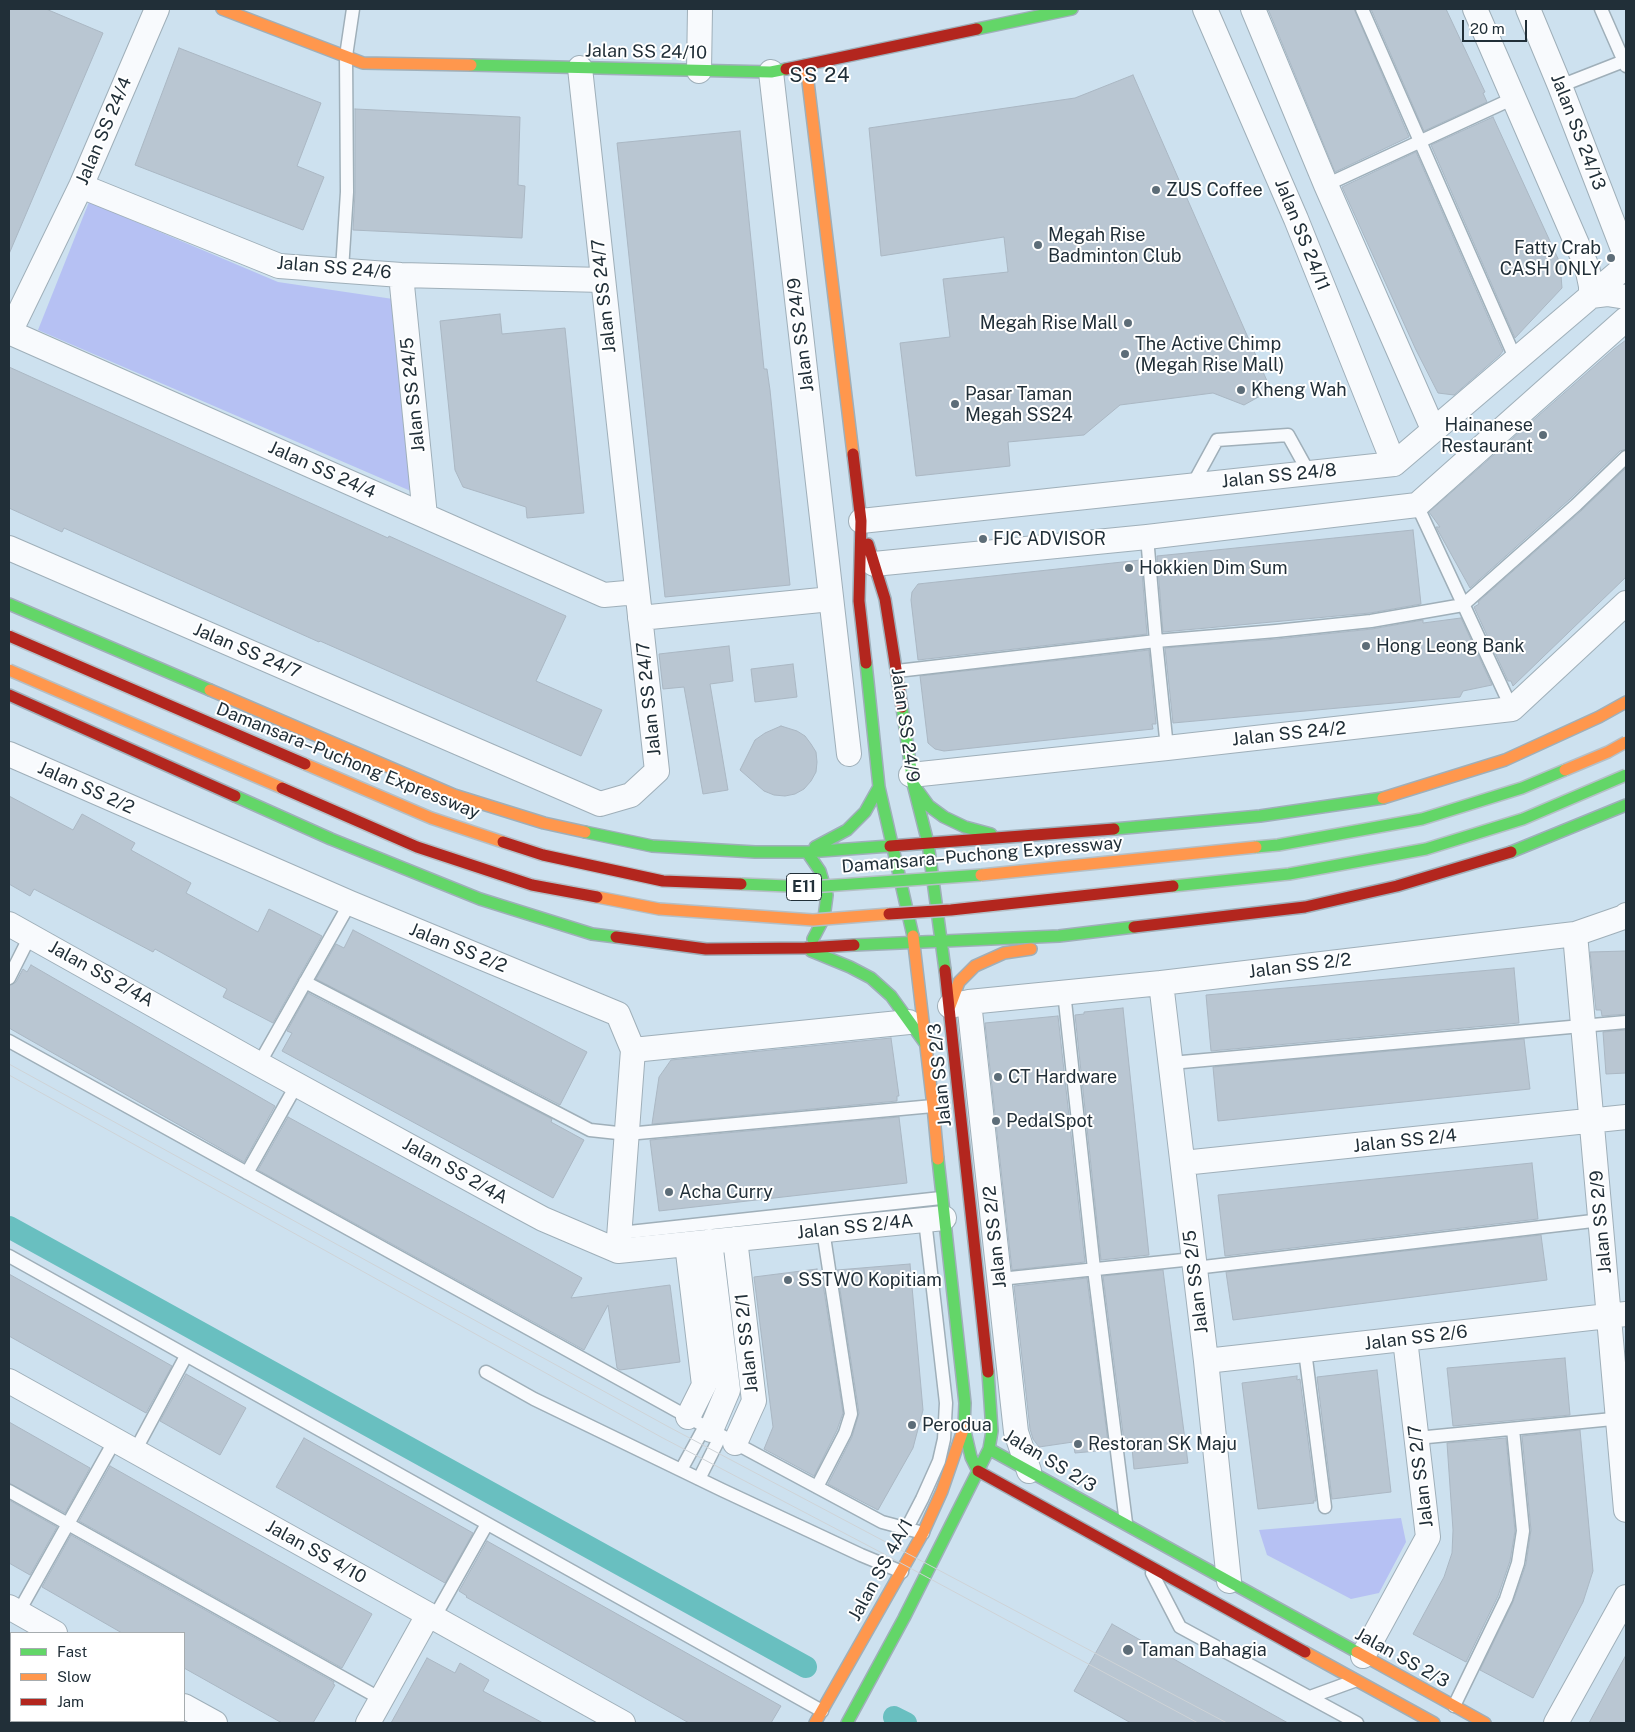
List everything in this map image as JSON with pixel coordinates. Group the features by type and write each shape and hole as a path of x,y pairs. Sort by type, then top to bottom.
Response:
{"main road":[{"name":"Jalan SS 24/10","path":"222,9 363,63 771,72 1072,9"},
{"name":"Jalan SS 24/9","path":"806,64 861,521 859,601 879,787 914,942"},
{"name":"Jalan SS 24/9","path":"861,521 886,599 912,779 928,843 942,940"},
{"path":"9,604 454,795 544,823 652,846 755,852 807,852 928,843 1002,843 1260,816 1386,798 1505,760 1599,717 1626,702"},
{"name":"Damansara–Puchong Expressway","path":"9,636 431,818 543,855 663,881 820,887 943,879 1278,845 1422,820 1522,788 1608,752 1626,742"},
{"name":"E11","path":"9,670 417,847 532,885 659,909 813,920 951,910 1289,874 1426,849 1522,819 1626,775"},
{"path":"9,695 331,839 480,899 592,934 706,949 805,948 942,940 1059,936 1305,907 1397,886 1521,849 1626,805"},
{"path":"912,779 929,806 944,817 1002,843"},
{"path":"807,852 848,830 865,812 879,787"},
{"path":"805,948 822,924 827,894 820,871 807,852"},
{"path":"992,864 993,889 998,903 1009,916"},
{"path":"1023,926 1059,936"},
{"path":"960,1004 959,982 975,966 1004,953 1038,948 1059,936"},
{"name":"Jalan SS 2/3","path":"942,940 960,1004 992,1431 989,1449 1485,1723"},
{"name":"Jalan SS 2/3","path":"914,942 933,1106 937,1212 965,1403 964,1427"},
{"path":"805,948 871,978 891,996 927,1046"},
{"path":"964,1427 978,1471 1434,1723"},
{"name":"Jalan SS 4A/1","path":"815,1723 923,1533 942,1491 964,1427"},
{"path":"942,1491 972,1457 989,1449"},
{"path":"847,1723 904,1618 989,1449"}],"street":[{"name":"Jalan SS 24/4","path":"157,9 81,186 9,332 604,595 637,592"},
{"path":"699,70 700,9"},
{"name":"Jalan SS 24/11","path":"1205,9 1296,219 1394,464"},
{"path":"1253,9 1326,185 1433,429"},
{"path":"1475,9 1587,267 1591,296"},
{"name":"Jalan SS 24/13","path":"1528,9 1626,257"},
{"name":"Jalan SS 24/7","path":"9,548 600,804 631,794 656,771 580,68"},
{"name":"Jalan SS 24/9","path":"771,72 849,754"},
{"name":"Jalan SS 24/6","path":"81,186 279,266 401,274 602,280"},
{"path":"1394,464 1626,266"},
{"name":"Jalan SS 24/5","path":"401,274 425,516"},
{"path":"1591,296 1607,294 1626,297"},
{"path":"874,564 1148,537 1417,505 1626,319"},
{"name":"Jalan SS 24/8","path":"861,521 1394,464"},
{"path":"640,618 831,598"},
{"path":"1512,709 1626,603"},
{"name":"Jalan SS 24/2","path":"912,779 1512,709"},
{"name":"Jalan SS 2/2","path":"9,754 350,903 618,1014 633,1050"},
{"name":"Jalan SS 2/2","path":"1029,1472 1016,1432 1000,1279 960,1004 1161,983 1575,934 1626,914"},
{"name":"Jalan SS 2/4A","path":"9,924 259,1064 543,1219 619,1242 698,1242 823,1230 937,1212"},
{"name":"Jalan SS 2/9","path":"1575,934 1600,1220 1618,1314 1626,1510"},
{"name":"Jalan SS 2/5","path":"1161,983 1206,1361 1229,1581"},
{"path":"619,1242 633,1050 909,1022"},
{"name":"Jalan SS 2/4","path":"1183,1163 1626,1116"},
{"name":"Jalan SS 2/1","path":"712,1430 754,1400 735,1239"},
{"name":"Jalan SS 2/1","path":"698,1242 728,1390 712,1430"},
{"name":"Jalan SS 2/6","path":"1206,1361 1618,1314"},
{"name":"Jalan SS 2/7","path":"1363,1656 1428,1537 1405,1339"},
{"name":"Jalan SS 4/10","path":"9,1381 431,1616 597,1717 623,1723"},
{"path":"1556,1723 1626,1597"},
{"path":"14,1610 53,1632"},
{"path":"368,1723 431,1616"},
{"path":"185,1707 215,1723"}],"lane":[{"path":"342,270 346,192 346,56 353,9"},
{"path":"1362,9 1516,360"},
{"path":"1560,86 1625,64 1601,9"},
{"path":"1326,185 1514,98"},
{"path":"1194,484 1217,440 1288,435 1309,473"},
{"path":"897,671 1156,641 1371,621 1462,605 1576,505 1626,457"},
{"path":"1417,505 1512,709"},
{"path":"1148,537 1167,748"},
{"path":"259,1064 350,903"},
{"path":"9,978 30,936"},
{"path":"306,982 590,1130 627,1134 933,1106"},
{"path":"1064,992 1094,1269 1126,1526"},
{"path":"1171,1063 1626,1022"},
{"path":"9,1041 882,1522 923,1533"},
{"path":"248,1173 297,1084"},
{"path":"619,1242 937,1212 946,1403 944,1439 939,1461 907,1528"},
{"path":"1000,1279 1094,1269 1194,1263 1600,1220"},
{"path":"817,1487 845,1433 851,1414 823,1230"},
{"path":"9,1256 822,1711"},
{"path":"1305,1351 1325,1507"},
{"path":"14,1610 68,1524 186,1356"},
{"path":"486,1372 534,1399 699,1479 861,1555 902,1572"},
{"path":"1417,1438 1622,1419"},
{"path":"1454,1706 1506,1599 1518,1563 1522,1531 1513,1429"},
{"path":"681,1470 712,1430"},
{"path":"699,1479 712,1430"},
{"path":"9,1492 382,1699"},
{"path":"431,1616 487,1524"},
{"path":"1149,1567 1180,1627 1357,1723"},
{"path":"1310,1697 1356,1680"}],"shaded area":[{"path":"89,202 278,282 393,299 413,492 38,330"},
{"path":"1401,1518 1406,1542 1379,1593 1351,1599 1267,1555 1259,1530"}],"building":[{"path":"9,9 46,9 103,33 9,254"},
{"path":"1268,9 1354,9 1409,137 1335,172"},
{"path":"1371,9 1446,9 1485,92 1483,93 1487,102 1424,131"},
{"path":"179,48 321,103 297,166 324,177 303,230 135,165"},
{"name":"Megah Rise Mall","path":"1133,75 1271,390 1244,405 1213,393 1120,405 1084,435 1008,442 1010,466 916,476 900,343 950,337 943,279 1008,272 1004,237 881,256 869,128 1075,98"},
{"path":"355,109 520,117 518,185 525,186 522,238 353,230"},
{"path":"1493,117 1560,263 1562,288 1515,338 1431,145"},
{"path":"740,131 764,369 767,369 770,390 790,585 665,597 617,143"},
{"path":"1416,152 1503,351 1454,395 1438,393 1416,350 1342,187"},
{"path":"500,314 502,334 565,328 584,513 527,518 526,507 463,487 455,470 440,321"},
{"path":"1626,340 1626,449 1620,451 1570,499 1470,588 1436,527 1440,527 1429,512"},
{"path":"9,367 566,616 536,681 602,710 581,756 64,528 62,532 9,508"},
{"path":"1626,468 1626,577 1513,686 1511,681 1508,681 1474,607"},
{"path":"1413,530 1421,604 1370,613 1163,632 1157,556"},
{"path":"1141,560 1147,634 918,660 911,600 912,592 918,584"},
{"path":"1461,618 1492,685 1463,691 1460,697 1173,723 1165,648 1277,639 1372,629 1423,620 1423,623"},
{"path":"729,646 733,681 710,684 728,790 703,794 684,687 663,689 659,654"},
{"path":"1149,650 1156,724 1152,724 1153,729 944,751 935,749 928,743 920,676"},
{"path":"793,664 797,697 755,702 751,669"},
{"path":"781,726 797,731 805,736 816,752 817,762 816,772 804,789 795,794 785,796 774,795 764,791 740,770 755,740"},
{"path":"9,796 73,830 82,814 135,843 131,850 191,883 186,893 258,932 269,909 322,936 273,1023 223,997 227,989 155,949 153,952 34,889 30,896 9,884"},
{"path":"353,930 587,1052 560,1105 316,979 336,944 344,948"},
{"path":"1626,951 1626,1014 1602,1016 1601,1010 1596,1010 1590,952"},
{"path":"31,965 275,1106 244,1162 9,1028 9,986 16,982 23,969 27,972"},
{"path":"1514,968 1519,1023 1211,1051 1206,995"},
{"path":"308,993 552,1119 551,1122 584,1140 553,1198 282,1051 292,1033 287,1031"},
{"path":"1123,1008 1149,1255 1101,1260 1075,1015 1084,1014 1084,1012"},
{"path":"1058,1016 1085,1262 1012,1270 985,1023"},
{"path":"1626,1030 1626,1073 1606,1074 1603,1032"},
{"path":"891,1038 899,1096 897,1096 897,1101 652,1124 659,1077 671,1060"},
{"path":"1524,1039 1530,1089 1218,1121 1213,1067"},
{"path":"288,1117 582,1278 571,1298 670,1285 680,1362 620,1370 617,1368 608,1305 584,1350 258,1170"},
{"path":"899,1117 907,1183 659,1211 650,1140"},
{"path":"1532,1163 1538,1219 1225,1256 1218,1195"},
{"path":"1541,1235 1547,1280 1233,1320 1226,1272"},
{"path":"910,1264 923,1410 913,1448 878,1510 828,1484 852,1437 859,1413 837,1270"},
{"path":"817,1269 817,1272 821,1271 843,1413 837,1430 814,1476 764,1449 773,1427 754,1277"},
{"path":"1163,1270 1188,1463 1134,1469 1132,1448 1125,1449 1103,1276"},
{"path":"9,1274 172,1366 146,1413 9,1336"},
{"path":"1087,1278 1109,1450 1075,1453 1073,1442 1039,1447 1033,1439 1030,1429 1014,1286"},
{"path":"1565,1358 1570,1415 1453,1426 1447,1368"},
{"path":"1377,1370 1391,1492 1332,1499 1317,1377"},
{"path":"186,1374 246,1408 220,1455 160,1421"},
{"path":"1297,1376 1297,1380 1300,1379 1316,1501 1313,1501 1314,1503 1258,1509 1242,1383"},
{"path":"9,1422 90,1468 65,1513 9,1483"},
{"path":"1580,1430 1593,1571 1583,1602 1533,1698 1480,1670 1513,1602 1526,1564 1531,1530 1522,1436"},
{"path":"304,1438 473,1533 445,1583 276,1487"},
{"path":"1506,1438 1515,1531 1510,1561 1498,1596 1466,1662 1413,1634 1444,1577 1452,1553 1453,1530 1447,1443"},
{"path":"110,1466 372,1614 342,1668 79,1521"},
{"path":"9,1500 57,1527 30,1575 9,1563"},
{"path":"71,1535 334,1682 333,1684 335,1685 313,1723 282,1723 185,1669 185,1632 120,1632 42,1587"},
{"path":"487,1541 781,1706 771,1723 689,1723 466,1597 459,1591"},
{"name":"Taman Bahagia","path":"1112,1624 1288,1723 1131,1723 1074,1691"},
{"path":"1626,1655 1626,1723 1589,1723 1609,1686"},
{"path":"427,1658 455,1673 460,1663 489,1680 483,1691 543,1723 391,1723"}],"waterway":[{"path":"9,1227 806,1667"},
{"path":"894,1717 906,1723"}],"tram line":[{"path":"9,1064 667,1426 1227,1723"},
{"path":"9,1075 661,1437 884,1554 1198,1723"}],"traffic: fast":[{"path":"977,29 1072,9"},
{"path":"471,65 771,72 786,69"},
{"path":"9,604 210,690"},
{"path":"866,663 879,787 913,936"},
{"path":"902,707 913,784 928,843 945,970"},
{"path":"1256,847 1278,845 1422,819 1522,788 1565,770"},
{"path":"1173,886 1289,874 1426,849 1523,819 1626,775"},
{"path":"913,784 929,806 944,817 965,827 991,834"},
{"path":"815,847 847,830 865,812 879,787"},
{"path":"235,796 331,839 480,899 592,934 616,937"},
{"path":"1114,829 1260,816 1383,798"},
{"path":"1511,852 1626,805"},
{"path":"585,832 652,846 755,852 807,852 890,846"},
{"path":"807,852 820,871 827,895 824,918 813,939"},
{"path":"741,884 810,887 981,875"},
{"path":"854,945 1059,936 1134,927"},
{"path":"811,951 871,978 891,996 927,1046"},
{"path":"938,1159 965,1403 964,1427 971,1457 978,1471"},
{"path":"847,1723 904,1618 989,1449 992,1431 988,1372"},
{"path":"989,1449 1357,1652"}],"traffic: slow":[{"path":"222,9 363,63 471,65"},
{"path":"806,65 853,454"},
{"path":"9,670 282,788"},
{"path":"210,690 454,795 544,823 585,832"},
{"path":"1383,798 1505,760 1599,717 1626,702"},
{"path":"1565,770 1608,752 1626,742"},
{"path":"305,764 431,818 503,842"},
{"path":"981,875 1256,847"},
{"path":"597,897 659,909 813,920 889,914"},
{"path":"913,936 938,1159"},
{"path":"950,1006 959,982 975,966 1004,953 1031,949"},
{"path":"815,1723 923,1533 942,1491 964,1427"},
{"path":"1305,1652 1434,1723"},
{"path":"1357,1652 1485,1723"}],"traffic: jam":[{"path":"786,69 977,29"},
{"path":"853,454 861,521 859,601 866,663"},
{"path":"868,544 885,599 902,707"},
{"path":"9,636 305,764"},
{"path":"9,695 235,796"},
{"path":"282,788 417,847 532,885 597,897"},
{"path":"890,846 1114,829"},
{"path":"503,842 543,855 663,881 741,884"},
{"path":"1134,927 1305,907 1397,886 1511,852"},
{"path":"889,914 951,910 1173,886"},
{"path":"616,937 706,949 805,948 854,945"},
{"path":"945,970 988,1372"},
{"path":"978,1471 1305,1652"}],"place":[{"name":"ZUS Coffee","path":"1156,190"},
{"name":"Megah Rise Badminton Club","path":"1038,245"},
{"name":"Fatty Crab CASH ONLY","path":"1611,258"},
{"name":"Megah Rise Mall","path":"1128,323"},
{"name":"The Active Chimp (Megah Rise Mall)","path":"1125,354"},
{"name":"Kheng Wah","path":"1241,390"},
{"name":"Pasar Taman Megah SS24","path":"955,404"},
{"name":"Hainanese Restaurant","path":"1543,435"},
{"name":"FJC ADVISOR","path":"983,539"},
{"name":"Hokkien Dim Sum","path":"1129,568"},
{"name":"Hong Leong Bank","path":"1366,646"},
{"name":"CT Hardware","path":"998,1077"},
{"name":"PedalSpot","path":"996,1121"},
{"name":"Acha Curry","path":"669,1192"},
{"name":"SSTWO Kopitiam","path":"788,1280"},
{"name":"Perodua","path":"912,1425"},
{"name":"Restoran SK Maju","path":"1078,1444"},
{"name":"Taman Bahagia","path":"1128,1650"}],"district":[{"name":"SS 24","path":"820,76"}]}
